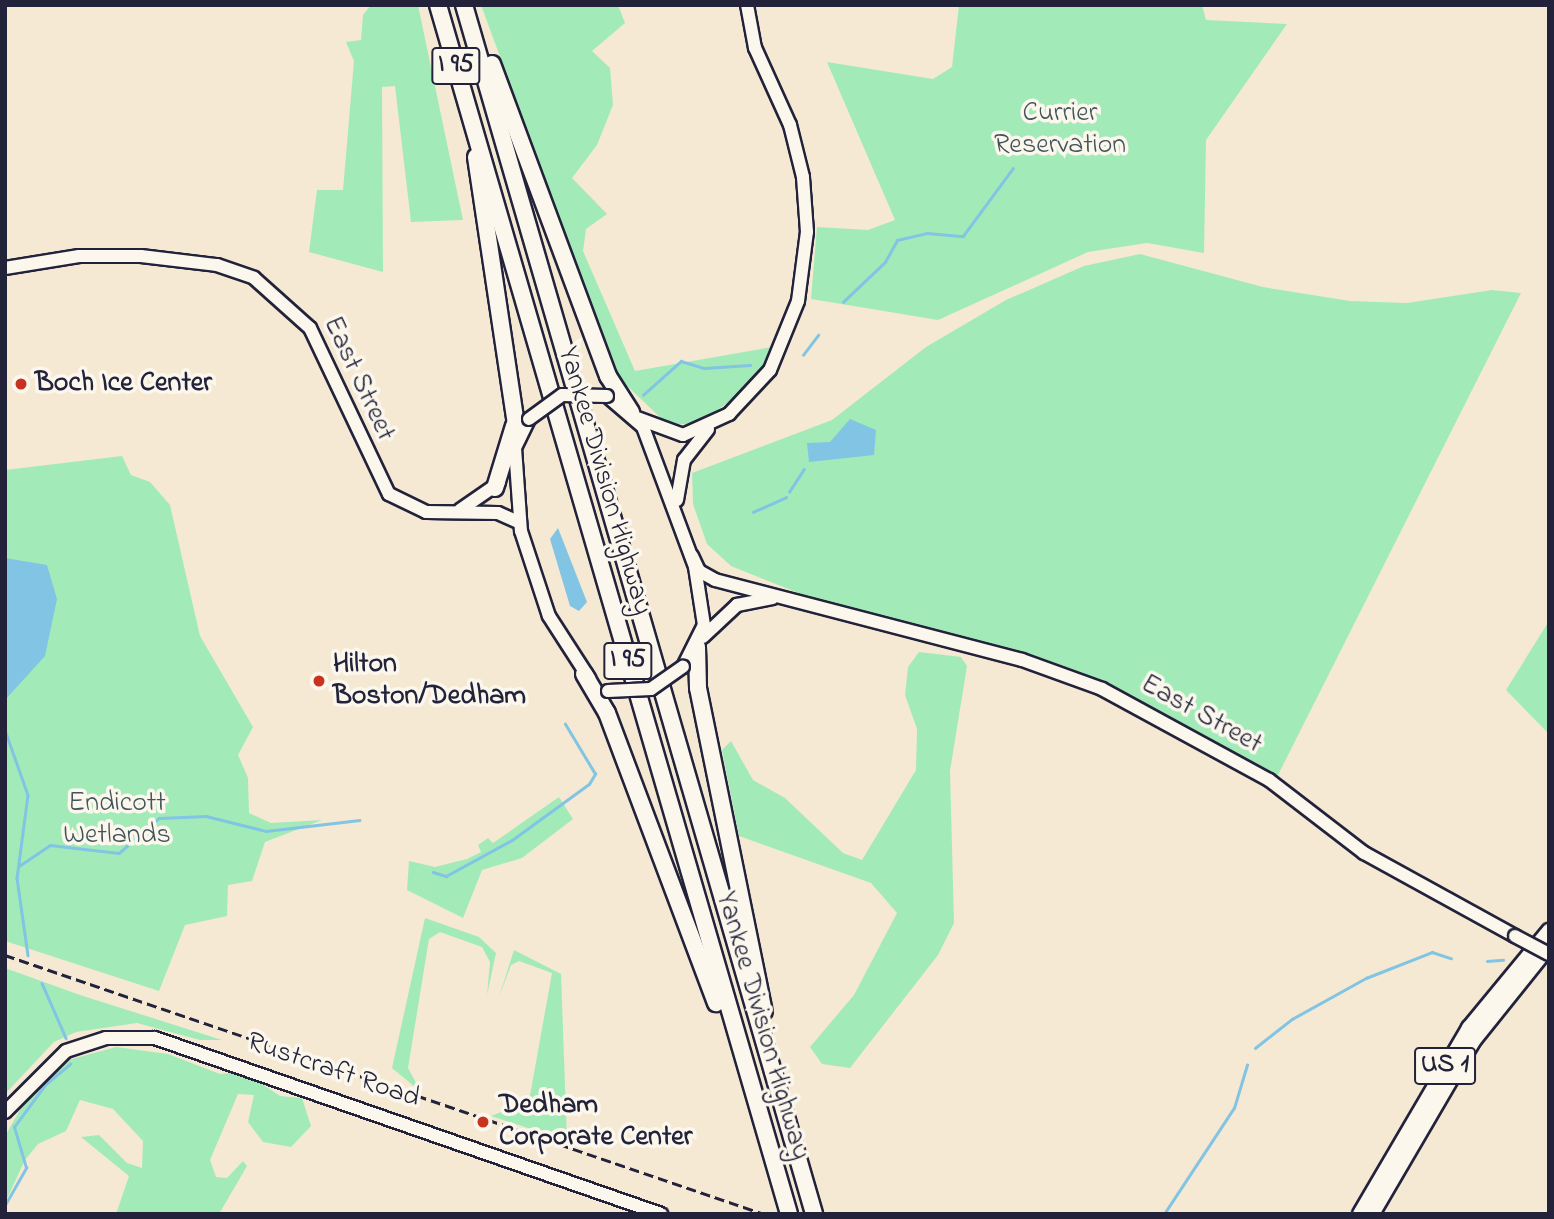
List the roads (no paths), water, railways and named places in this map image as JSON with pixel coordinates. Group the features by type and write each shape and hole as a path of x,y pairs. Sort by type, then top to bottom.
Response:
{"highway":[{"name":"Yankee Division Highway","path":"438,5 789,1214"},
{"name":"Yankee Division Highway","path":"465,5 812,1207"},
{"path":"465,5 608,376 634,415"},
{"path":"474,127 486,252 516,400 517,440"},
{"path":"495,488 514,429 516,400"},
{"path":"698,645 697,683 744,895 768,1055"},
{"path":"584,674 607,713 726,1037 752,1088"}],"main road":[{"path":"677,509 684,460 714,425 745,401 771,370 792,321 806,253 802,170 790,125 755,48 747,5"},
{"name":"East Street","path":"5,268 79,256 141,256 217,265 262,282 297,311 315,336 386,490 411,508 502,514 520,523"},
{"path":"453,512 495,488 529,419 562,395 607,396 634,415 674,435 714,425"},
{"path":"517,440 520,523 549,616 584,674 608,691 651,689 684,667 698,645 704,607 677,509 634,415"},
{"name":"East Street","path":"692,556 708,578 1022,660 1102,689 1269,780 1364,853 1549,954"},
{"name":"East Street","path":"698,645 737,605 791,600"},
{"name":"US 1","path":"1360,1214 1469,1028 1549,931"},
{"name":"US 1","path":"1373,1214 1469,1047 1549,946"},
{"name":"Rustcraft Road","path":"5,1112 66,1051 106,1038 155,1038 661,1214"}],"water":[{"path":"850,419 876,430 874,455 809,462 807,443 830,442"},
{"path":"558,528 587,602 579,611 570,606 550,539"},
{"path":"5,558 47,565 57,599 45,656 5,700"}],"waterway":[{"path":"843,302 885,262 897,240 927,233 963,236 1013,168"},
{"path":"803,355 818,335"},
{"path":"643,395 681,361 704,368 750,365"},
{"path":"789,492 804,469"},
{"path":"753,512 786,497"},
{"path":"433,872 446,876 512,840 589,784 595,774 565,724"},
{"path":"5,730 28,795 17,878 28,955"},
{"path":"19,866 50,845 119,853 159,818 206,816 266,831 359,820"},
{"path":"1255,1048 1292,1019 1366,978 1432,952 1451,958"},
{"path":"1487,961 1503,960"},
{"path":"42,983 66,1038"},
{"path":"5,1205 26,1168 14,1127 45,1085 70,1064"},
{"path":"1164,1214 1234,1108 1247,1065"}],"railway":[{"path":"5,955 764,1214"}],"place":[{"name":"Boch Ice Center","path":"21,384"},
{"name":"Hilton Boston/Dedham","path":"319,681"},
{"name":"Dedham Corporate Center","path":"483,1122"}],"park label":[{"name":"Currier Reservation","path":"1060,130"},
{"name":"Endicott Wetlands","path":"117,820"}]}
